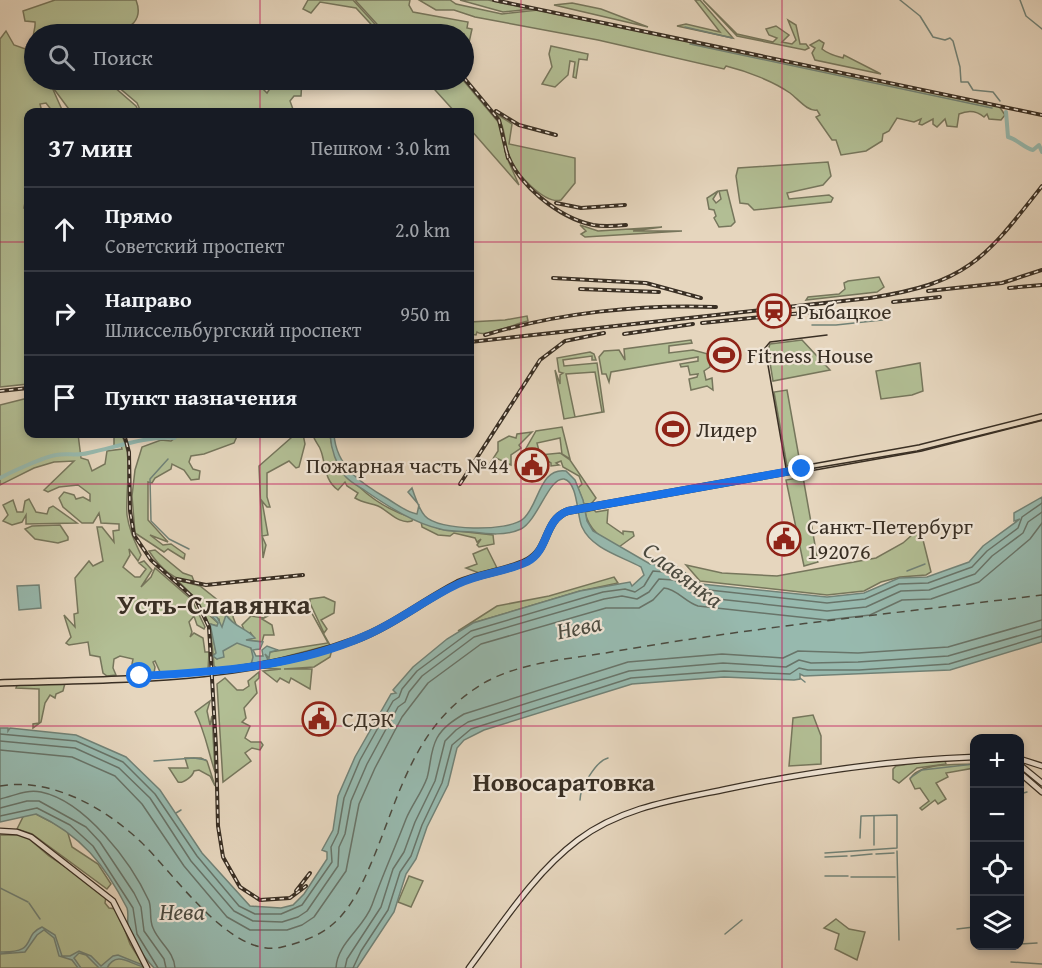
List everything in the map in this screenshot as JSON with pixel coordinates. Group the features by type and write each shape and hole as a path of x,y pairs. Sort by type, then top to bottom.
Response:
{"main road":[{"path":"0,683 222,672 254,667 340,645 381,628 463,581 527,562 540,549 548,530 558,516 573,511 915,449 1042,419"},
{"path":"469,968 552,862 578,840 608,821 649,805 843,768 970,756"},
{"path":"1024,760 1042,766"},
{"path":"1024,770 1042,784"},
{"path":"1024,776 1042,792"},
{"path":"0,831 17,832 31,837 108,895 122,916 131,940 146,966"}],"green space":[{"path":"55,0 136,0 138,15 132,24 35,24 35,22 25,21 23,11"},
{"path":"308,0 353,0 375,24 371,24 356,8 320,2 311,13 303,9"},
{"path":"355,0 410,0 409,5 413,12 468,22 468,24 377,24"},
{"path":"419,0 450,0 456,4 502,14 538,10 999,106 1005,115 1001,120 989,119 987,114 984,117 972,111 966,112 959,114 957,127 947,126 945,119 937,127 933,124 933,119 922,125 919,124 921,119 914,122 897,118 889,131 883,134 882,141 866,151 841,155 836,140 832,140 816,117 820,115 817,110 807,107 776,84 751,74 726,66 724,69 598,40 475,17 454,10 436,10"},
{"path":"460,0 488,0 532,9 503,12"},
{"path":"695,0 700,0 733,38 677,26 686,24 720,32"},
{"path":"703,0 737,34 773,42 777,38 769,35 766,29 776,26 789,35 782,42 792,44 796,40 788,20 796,25 800,44 806,44 809,48 805,50 737,36"},
{"path":"572,3 601,9 648,27 554,5"},
{"path":"6,31 14,45 24,48 24,90 53,90 61,108 50,108 46,103 40,104 41,108 24,108 24,384 0,387 0,39"},
{"path":"819,40 824,43 822,49 834,56 843,58 844,55 881,74 815,60 812,53 815,48 810,45"},
{"path":"551,46 588,54 587,60 579,59 576,78 573,77 575,62 570,61 568,75 555,87 542,84 552,67 549,54"},
{"path":"55,90 118,90 137,108 68,108"},
{"path":"122,90 264,90 267,93 269,90 301,90 301,96 294,96 290,101 293,108 139,108 137,103"},
{"path":"435,90 471,90 499,123 507,158 519,185 474,134 474,108 451,108"},
{"path":"495,113 512,124 509,144 575,158 575,183 561,200 547,198 523,179 509,157 503,129"},
{"path":"828,162 831,176 823,185 787,193 789,199 829,195 833,198 831,202 754,210 748,204 740,203 736,176 738,168"},
{"path":"727,190 735,222 731,226 719,227 714,218 716,216 714,210 709,209 707,198 718,191 713,199 716,203 721,199 719,191"},
{"path":"580,225 598,231 662,227 633,231 682,231 585,237 581,234 586,231"},
{"path":"879,277 884,287 877,292 806,300 808,297 839,294 845,289 844,283 848,281"},
{"path":"527,316 528,321 493,332 477,332 474,335 474,322"},
{"path":"691,340 692,343 669,346 669,353 693,350 708,354 710,367 704,371 706,380 712,378 713,390 707,386 691,390 689,379 697,377 698,374 690,375 688,366 681,367 680,364 698,361 698,357 611,372 609,382 606,374 602,374 599,357 604,351 619,350 625,360 624,349"},
{"path":"802,340 830,370 773,381 768,350 770,344"},
{"path":"590,352 594,354 596,360 592,360 592,356 563,360 564,366 597,363 604,412 564,419 555,370 560,384 560,375 563,373 559,372 557,358","holes":["595,372 602,412 575,417 566,374"]},
{"path":"920,363 923,391 912,395 881,399 876,371"},
{"path":"787,390 800,463 787,466 774,392"},
{"path":"24,399 24,438 78,438 81,458 88,460 92,471 105,464 107,451 122,449 121,445 114,447 114,438 123,438 128,462 127,515 141,555 138,561 129,549 130,555 123,567 135,577 140,577 146,569 139,563 144,561 152,570 141,587 151,577 155,568 192,600 205,627 204,629 197,625 194,616 189,622 192,632 190,637 194,633 203,638 205,652 209,652 208,670 161,674 155,661 153,662 154,673 144,675 143,668 138,668 138,672 142,674 139,675 132,664 133,659 120,656 114,659 113,668 116,675 107,676 103,673 100,657 90,655 88,642 69,645 66,643 71,637 64,615 75,627 74,614 78,613 75,578 89,561 93,566 103,561 97,527 102,527 114,542 113,531 119,530 119,524 101,523 99,513 93,523 82,523 63,507 59,498 64,492 74,495 76,499 83,497 90,501 90,494 78,485 59,487 48,492 44,490 74,461 54,462 34,468 0,485 0,405"},
{"path":"562,427 570,459 562,454 560,438 537,443 540,455 560,453 570,460 596,498 591,504 584,504 578,488 582,484 579,476 563,467 561,461 556,463 559,465 551,466 551,463 529,449 521,457 536,431"},
{"path":"532,432 519,445 521,448 511,455 511,465 496,458 489,465 498,451 498,442 509,436 516,438 517,434"},
{"path":"175,438 236,438 234,443 204,454 191,456 189,462 193,469 200,471 199,479 191,480 184,470 172,464 171,469 155,478 152,483 148,482 148,520 168,542 150,535 163,545 171,544 185,554 184,559 168,549 164,552 135,533 132,496 135,470 142,447 161,440 171,441"},
{"path":"291,438 304,438 305,444 299,467 296,468 289,461 267,473 267,497 270,507 262,501 268,535 262,536 259,466"},
{"path":"331,438 339,462 348,475 371,497 413,518 412,521 398,519 378,506 355,498 358,493 345,482 338,490 333,486 328,477 321,451 314,439"},
{"path":"803,477 818,562 804,566 786,480"},
{"path":"29,499 36,512 47,514 49,508 53,506 77,523 26,524 26,515 22,522 12,525 3,521 8,515 3,505 13,500 17,512 23,512 25,501"},
{"path":"594,510 596,512 608,510 607,523 623,534 623,531 633,532 634,536 619,547 602,537 587,519 585,512"},
{"path":"421,521 440,529 493,535 494,544 479,547 477,545 481,539 477,542 475,538 454,533 450,536 438,535 422,527"},
{"path":"60,525 68,540 58,543 35,539 25,529 32,526"},
{"path":"920,528 931,572 926,575 900,577 881,582 864,591 827,595 700,581 686,565 722,573 777,576 876,558 903,543"},
{"path":"262,536 266,545 263,558"},
{"path":"487,548 497,568 479,573 466,568 477,564 473,554"},
{"path":"155,550 183,573 192,576 195,584 180,580 168,572 149,551"},
{"path":"614,577 618,583 580,591 473,623 458,631 497,606 549,596"},
{"path":"177,580 200,586 229,609 238,608 240,614 234,613 233,617 237,627 227,616 222,627 219,619 210,616 218,623 217,626 211,624 216,653 213,656 209,628 202,609"},
{"path":"324,597 335,602 334,613 321,620 327,629 324,633 310,599"},
{"path":"310,610 330,645 253,665 217,668 214,666 213,656 217,659 229,643 243,643 251,648 254,657 251,665 268,658 265,654 268,657 270,652 328,643"},
{"path":"251,616 264,618 262,619 272,625 274,635 264,635 262,642 246,640 254,638 250,632 251,636 247,637 242,625"},
{"path":"332,649 330,657 314,667 284,669 312,669 310,689 291,678 289,683 280,678 277,682 263,671 281,669 258,668"},
{"path":"259,672 259,678 255,682 257,693 244,708 246,718 242,722 250,726 245,738 251,742 261,742 263,745 260,750 252,748 245,753 251,761 223,782 217,684 225,678 237,690 243,690 249,686 248,681"},
{"path":"65,683 63,691 56,694 55,698 50,695 45,703 41,722 33,728 33,724 39,723 39,689 16,688 17,685"},
{"path":"210,701 207,711 210,725 212,716 215,772 195,712"},
{"path":"813,715 821,736 821,764 789,766 793,718"},
{"path":"185,758 201,758 207,761 215,786 210,776 199,770 194,771 185,781 178,782 169,768 188,768"},
{"path":"936,760 945,761 946,764 917,768 899,783 893,779 893,769 896,766"},
{"path":"970,764 970,769 946,773 948,777 936,783 946,799 938,804 935,800 922,810 920,808 929,801 920,788 915,789 910,779 921,770 939,766"},
{"path":"36,814 67,830 72,847 98,864 111,884 107,889 32,834 17,829 24,815"},
{"path":"0,835 21,835 28,838 49,856 100,890 106,896 105,903 109,908 117,909 130,944 145,968 0,968"},
{"path":"409,876 423,881 411,907 398,902"},
{"path":"836,919 849,929 865,932 857,960 835,949 839,934 824,928"}],"water":[{"name":"Нева","path":"331,438 335,438 345,465 360,481 402,508 417,514 419,506 425,516 432,521 458,527 489,528 515,523 523,519 550,475 557,471 566,471 575,480 583,500 587,521 593,531 650,564 677,567 701,584 827,597 864,593 899,578 927,577 969,562 983,546 1020,519 1014,521 1014,513 1042,497 1042,642 950,670 804,676 800,674 800,679 794,680 724,677 632,684 484,730 464,740 457,748 448,785 427,827 416,859 406,874 394,912 357,968 154,968 132,937 128,925 127,908 119,892 100,865 79,842 66,831 36,814 0,822 0,728 8,728 8,731 10,728 76,735 126,757 160,790 202,853 250,906 281,908 293,905 304,894 327,859 327,852 322,850 333,830 338,796 355,757 391,694 396,693 393,690 413,667 447,639 473,623 580,591 630,582 632,586 644,575 641,567 608,551 587,535 580,522 575,493 569,482 564,479 553,485 533,517 521,529 497,534 444,530 402,514 350,481 342,471"},
{"path":"412,488 415,495 418,504 408,492"},
{"path":"39,585 41,608 19,610 17,586"},
{"path":"211,615 217,617 222,627 226,615 255,638 246,640 263,642 260,649 253,650 256,656 263,656 262,650 267,646 278,650 270,652 269,658 265,654 268,660 251,665 253,657 251,648 237,643 223,651 224,657 217,659 213,656 216,653 210,624 217,626 218,623"},
{"path":"42,927 55,935 62,956 70,956 79,951 91,956 101,966 113,956 118,955 150,968 121,959 111,962 107,968 99,968 86,955 79,953 74,958 81,968 78,968 72,960 59,956 54,938 44,930 37,935 25,952 0,954 0,952 12,952 25,947 32,935"}],"waterway":[{"path":"900,0 920,16 933,37 945,40 950,38 953,41 960,67 961,82 968,82 973,90 993,92 1000,101"},
{"path":"1020,0 1026,16 1042,29"},
{"path":"685,27 732,38"},
{"path":"690,44 992,108"},
{"path":"1006,112 1008,137 1033,150 1039,145 1042,152"},
{"path":"812,325 882,320 888,317 888,314"},
{"path":"0,478 51,456 84,454 142,440 163,438"},
{"path":"163,438 174,438"},
{"path":"168,459 150,479 151,521 169,539 189,549"},
{"path":"907,571 925,564"},
{"path":"800,678 805,682"},
{"path":"154,761 194,758 206,760"},
{"path":"580,800 590,776 599,764 608,758"},
{"path":"910,778 922,770 970,764"},
{"path":"176,813 181,810"},
{"path":"825,853 897,848 897,815 861,816 860,838"},
{"path":"874,816 874,845"},
{"path":"897,851 899,940"},
{"path":"876,854 894,853"},
{"path":"851,856 872,854"},
{"path":"825,857 847,856"},
{"path":"825,876 848,876"},
{"path":"851,877 895,877"},
{"path":"0,888 28,902"},
{"path":"29,903 40,919"},
{"path":"725,934 742,920"},
{"path":"957,929 970,927"},
{"path":"1024,944 1037,943"},
{"path":"1011,962 1042,964"}],"ferry route":[{"path":"0,786 19,784 38,786 58,791 94,807 127,829 141,842 204,911 223,927 243,940 263,947 282,947 322,932 347,909 367,873 402,785 423,743 453,706 473,690 505,673 539,664 665,643 1042,595"}],"tram line":[{"path":"827,335 770,342 765,348 786,468 791,472 917,451 1042,420"}],"railway":[{"path":"494,0 1042,115"},
{"path":"474,90 499,120 508,158"},
{"path":"496,111 519,125 556,135"},
{"path":"506,150 519,175 540,198 553,207 566,215 593,225 626,225"},
{"path":"474,342 870,298 930,285 971,264 988,250 1042,186"},
{"path":"556,203 581,208 625,205"},
{"path":"928,291 1002,283 1042,270"},
{"path":"553,278 646,283 701,298"},
{"path":"1009,288 1042,285"},
{"path":"580,289 659,292"},
{"path":"893,302 940,297"},
{"path":"485,335 541,321 599,312 658,307 716,307"},
{"path":"702,323 833,310"},
{"path":"624,334 693,324"},
{"path":"460,484 540,360 565,341 604,333"},
{"path":"0,391 24,388"},
{"path":"125,438 129,452 130,511 134,535 151,560 196,600 209,627 218,826 223,857 240,887 260,900 290,898 306,886"},
{"path":"177,579 206,585 303,575"},
{"path":"296,891 310,873"}],"place":[{"name":"Рыбацкое","path":"774,311"},
{"name":"Fitness House","path":"724,355"},
{"name":"Лидер","path":"673,429"},
{"name":"Пожарная часть №44","path":"532,465"},
{"name":"Санкт-Петербург 192076","path":"784,539"},
{"name":"СДЭК","path":"319,719"}],"district":[{"name":"Усть-Славянка","path":"214,604"},
{"name":"Новосаратовка","path":"564,782"}],"route":[{"path":"140,676 222,672 254,667 340,645 387,625 458,583 527,562 540,549 553,521 568,511 802,469"}],"water label":[{"name":"Славянка","path":"683,575"}]}
